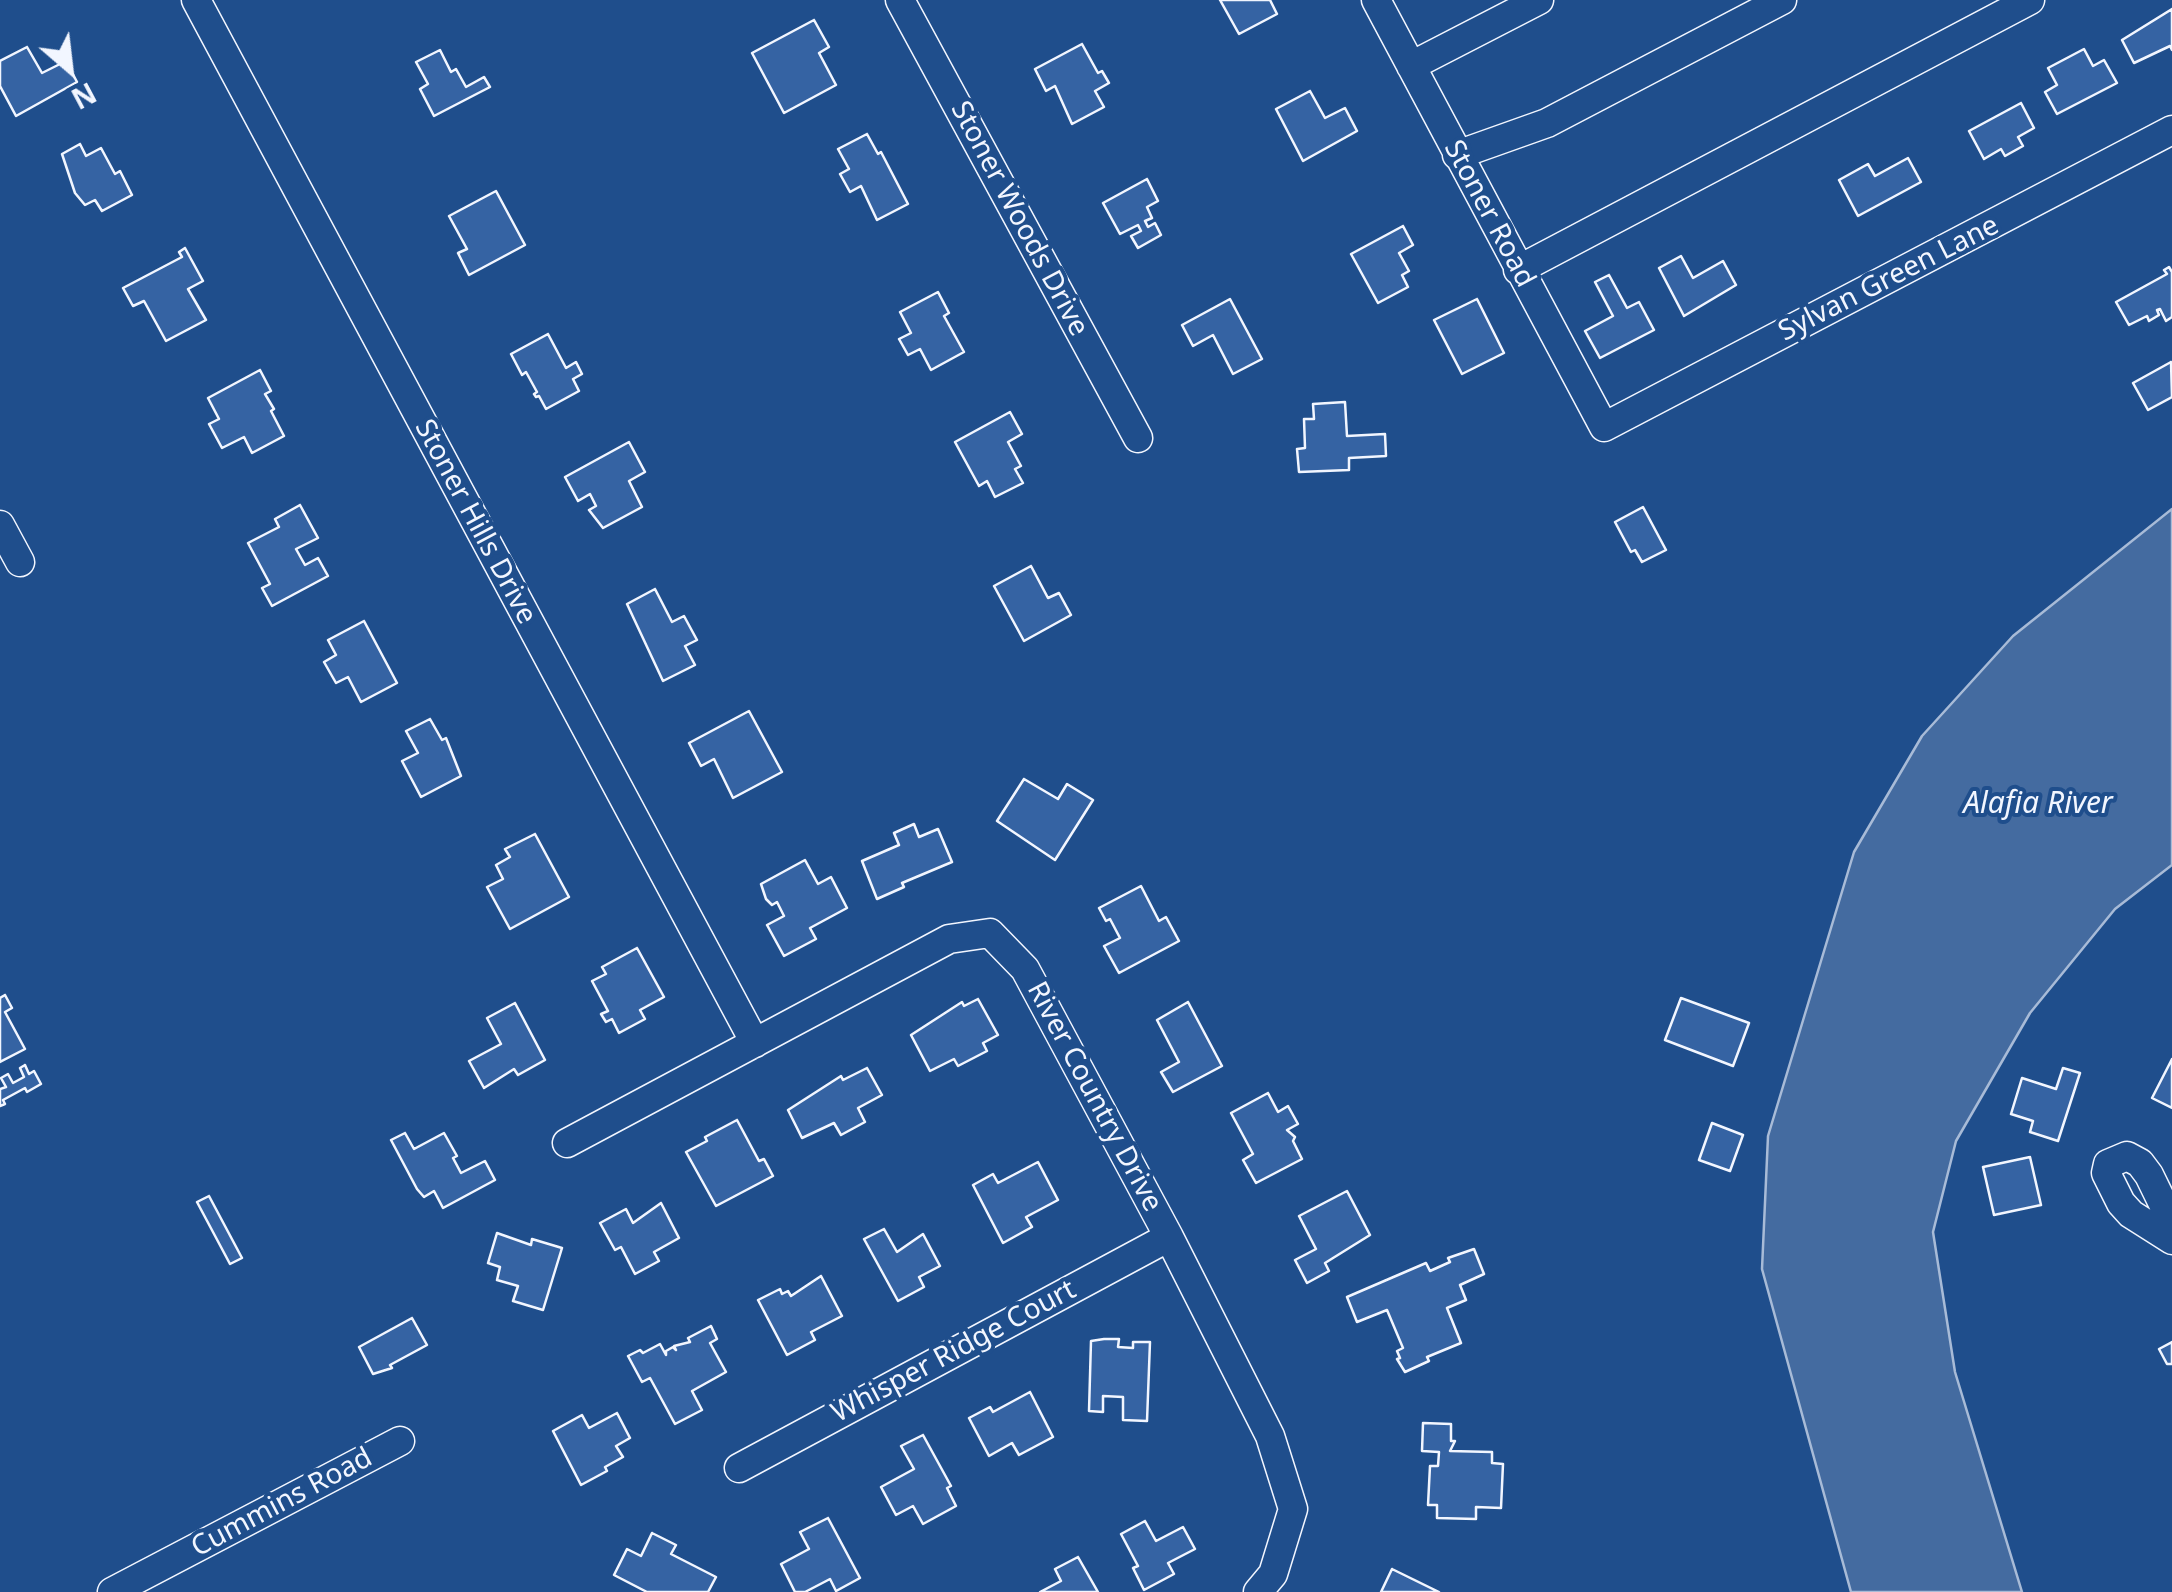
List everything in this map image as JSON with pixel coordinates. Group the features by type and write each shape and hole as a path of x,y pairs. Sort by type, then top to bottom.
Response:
{"street":[{"name":"Stoner Hills Drive","path":"196,0 754,1043"},
{"name":"Stoner Woods Drive","path":"900,0 1138,438"},
{"name":"Stoner Road","path":"1376,0 1604,427"},
{"path":"1411,66 1539,0"},
{"path":"1457,155 1546,123 1782,0"},
{"path":"1518,270 2030,0"},
{"name":"Sylvan Green Lane","path":"1604,427 2172,130"},
{"path":"0,524 20,562"},
{"name":"River Country Drive","path":"567,1142 949,939 990,934 1024,968 1169,1237 1270,1436 1292,1509 1274,1574 1258,1592"},
{"path":"2172,1222 2140,1164 2127,1156 2108,1164 2106,1173 2120,1203 2172,1240"},
{"name":"Whisper Ridge Court","path":"740,1468 1169,1237"},
{"name":"Cummins Road","path":"112,1592 400,1441"}],"water":[{"name":"Alafia River","path":"2172,509 2172,865 2115,909 2030,1013 1956,1141 1933,1232 1955,1372 2022,1592 1851,1592 1762,1269 1768,1136 1854,852 1922,736 2013,636"}],"building":[{"path":"1220,0 1270,0 1277,14 1239,34"},
{"path":"2172,9 2172,50 2170,46 2134,63 2122,40"},
{"path":"814,20 829,47 819,53 836,85 784,113 752,53"},
{"path":"1082,44 1098,73 1102,71 1109,83 1095,91 1104,107 1072,124 1055,86 1046,91 1035,69"},
{"path":"27,47 42,73 66,61 77,82 16,116 0,86 0,61"},
{"path":"2084,49 2093,66 2104,60 2117,83 2057,114 2045,92 2057,85 2048,68"},
{"path":"440,50 451,72 456,69 466,87 484,77 490,87 434,116 420,89 428,84 416,62"},
{"path":"1310,91 1325,118 1345,108 1357,131 1303,161 1276,109"},
{"path":"2021,103 2034,128 2018,137 2023,146 2005,156 2001,149 1984,159 1969,131"},
{"path":"867,134 908,204 877,220 861,186 850,192 840,174 849,169 838,149"},
{"path":"80,144 86,156 101,148 115,174 120,171 132,195 102,211 95,200 85,205 75,193 62,154"},
{"path":"1908,158 1921,182 1858,216 1839,180 1868,164 1875,176"},
{"path":"1147,179 1158,201 1147,207 1152,218 1145,221 1148,227 1155,223 1161,235 1138,248 1131,236 1141,231 1138,225 1120,234 1103,203"},
{"path":"496,191 525,245 469,275 458,253 467,249 449,216"},
{"path":"1403,226 1413,245 1399,253 1409,271 1402,275 1408,287 1378,303 1351,254"},
{"path":"185,248 203,281 188,289 206,320 166,341 144,301 133,306 123,288 182,257 179,252"},
{"path":"1681,256 1693,278 1723,261 1736,285 1684,316 1659,268"},
{"path":"2169,267 2172,317 2166,321 2160,309 2159,315 2149,321 2147,316 2129,325 2116,302 2167,274 2164,270"},
{"path":"1609,275 1627,308 1639,302 1654,330 1600,358 1585,331 1613,316 1595,282"},
{"path":"938,292 949,313 944,316 964,352 931,370 920,349 908,355 899,339 911,333 900,312"},
{"path":"1230,299 1262,359 1233,374 1213,335 1193,346 1182,325"},
{"path":"1477,299 1504,353 1462,374 1434,320"},
{"path":"548,334 566,368 576,362 582,374 573,379 579,391 546,409 511,354"},
{"path":"2171,362 2172,397 2148,410 2133,383"},
{"path":"260,370 271,391 265,394 274,409 271,411 284,436 252,453 244,437 222,448 209,424 219,419 208,398"},
{"path":"1345,402 1347,436 1385,434 1386,456 1349,458 1349,470 1299,472 1297,449 1305,448 1304,419 1314,419 1313,404"},
{"path":"1010,412 1022,434 1008,442 1021,466 1015,469 1023,483 995,497 987,481 979,486 955,442"},
{"path":"629,442 645,472 629,481 642,507 603,528 589,510 596,506 590,494 578,501 565,477"},
{"path":"300,505 318,538 296,549 305,565 318,558 328,576 272,606 262,588 270,584 248,543 279,527 275,519"},
{"path":"1643,507 1666,550 1642,562 1635,550 1631,552 1615,522"},
{"path":"1031,566 1048,598 1059,593 1071,615 1024,641 994,586"},
{"path":"655,589 672,622 684,616 697,640 685,646 695,665 663,681 627,604"},
{"path":"364,621 397,683 361,702 348,677 336,683 324,662 336,655 328,640"},
{"path":"749,711 782,772 733,798 714,759 701,766 689,743"},
{"path":"430,719 442,740 446,738 461,776 421,797 402,761 418,753 406,731"},
{"path":"1024,779 1058,799 1067,784 1093,800 1055,860 997,821"},
{"path":"914,824 919,837 938,829 952,862 902,883 904,887 877,899 862,861 899,845 894,833"},
{"path":"535,834 569,897 510,929 487,887 503,879 496,865 510,857 505,849"},
{"path":"805,860 818,884 831,877 847,908 810,928 816,939 784,956 767,925 784,916 777,902 772,905 766,899 761,884"},
{"path":"1141,886 1159,921 1166,917 1179,941 1119,973 1104,946 1120,938 1099,908"},
{"path":"637,948 664,997 640,1010 645,1019 619,1033 612,1019 606,1022 601,1014 608,1011 592,981 606,974 602,967"},
{"path":"5,995 12,1008 5,1012 25,1049 0,1062 0,998"},
{"path":"1681,998 1749,1023 1733,1066 1665,1040"},
{"path":"978,999 998,1035 983,1043 987,1051 958,1066 954,1059 930,1071 911,1035 962,1002 964,1006"},
{"path":"1188,1002 1222,1066 1173,1092 1161,1072 1179,1062 1157,1020"},
{"path":"515,1003 545,1060 518,1075 514,1069 484,1088 469,1061 501,1044 487,1018"},
{"path":"2172,1059 2172,1108 2152,1098"},
{"path":"25,1065 29,1074 34,1071 41,1084 27,1092 25,1088 3,1100 5,1104 0,1106 0,1089 6,1087 1,1078 8,1074 13,1083 24,1077 20,1068"},
{"path":"867,1068 882,1095 858,1108 865,1122 841,1135 834,1123 802,1138 788,1110 841,1076 843,1080"},
{"path":"2063,1068 2080,1073 2058,1141 2030,1132 2033,1121 2011,1114 2022,1078 2056,1089"},
{"path":"1268,1093 1278,1112 1288,1106 1298,1124 1287,1130 1295,1137 1293,1141 1302,1159 1256,1183 1243,1160 1253,1154 1231,1113"},
{"path":"737,1120 759,1161 764,1159 773,1176 716,1206 686,1152"},
{"path":"1712,1123 1743,1135 1730,1171 1699,1160"},
{"path":"405,1133 414,1149 444,1133 461,1173 485,1161 495,1180 443,1208 434,1191 424,1197 417,1189 391,1140"},
{"path":"2030,1157 2041,1205 1994,1215 1983,1167"},
{"path":"1038,1162 1058,1200 1026,1217 1032,1227 1003,1243 973,1185 993,1174 998,1183"},
{"path":"1347,1191 1370,1235 1325,1263 1329,1271 1307,1283 1295,1260 1316,1249 1299,1216"},
{"path":"209,1196 242,1258 230,1264 197,1202"},
{"path":"661,1203 679,1238 654,1252 659,1261 635,1274 621,1247 615,1250 600,1223 626,1209 633,1223"},
{"path":"884,1229 897,1252 923,1234 940,1266 919,1277 924,1287 898,1301 864,1239"},
{"path":"497,1233 531,1245 532,1239 562,1248 543,1310 513,1301 518,1286 497,1280 500,1267 488,1263"},
{"path":"1474,1249 1484,1274 1460,1285 1466,1300 1447,1308 1461,1343 1427,1357 1429,1361 1405,1372 1397,1359 1397,1351 1403,1348 1387,1310 1357,1322 1347,1297 1426,1263 1430,1271 1450,1262 1448,1258"},
{"path":"821,1276 842,1316 811,1332 815,1340 787,1355 758,1300 780,1289 782,1294 788,1291 791,1296"},
{"path":"412,1318 427,1345 390,1365 392,1368 373,1374 359,1347"},
{"path":"711,1326 717,1339 710,1343 726,1372 692,1391 702,1410 675,1424 650,1378 642,1382 628,1356 660,1344 666,1355 666,1351 673,1347 676,1350 674,1346 690,1342 688,1338"},
{"path":"1119,1339 1118,1347 1133,1348 1133,1342 1150,1342 1147,1421 1123,1420 1123,1397 1103,1396 1103,1412 1089,1411 1091,1341"},
{"path":"2172,1342 2172,1364 2167,1364 2159,1349"},
{"path":"1030,1392 1053,1437 1019,1455 1012,1443 989,1456 969,1418 990,1407 993,1412"},
{"path":"617,1413 630,1438 616,1446 623,1457 581,1485 553,1431 582,1415 589,1428"},
{"path":"1423,1423 1451,1424 1451,1441 1455,1441 1450,1451 1492,1452 1492,1463 1503,1464 1501,1508 1476,1507 1476,1519 1437,1518 1437,1505 1428,1505 1430,1466 1438,1466 1439,1452 1422,1451"},
{"path":"923,1435 951,1486 947,1488 956,1506 923,1524 913,1506 896,1515 881,1487 914,1469 901,1446"},
{"path":"828,1518 860,1578 836,1591 830,1579 805,1592 795,1592 781,1564 809,1549 800,1532"},
{"path":"1145,1521 1156,1541 1183,1527 1195,1549 1168,1563 1174,1574 1144,1590 1133,1568 1138,1566 1121,1534"},
{"path":"652,1533 676,1545 671,1554 716,1577 708,1592 647,1592 614,1575 627,1549 641,1556"},
{"path":"1078,1557 1098,1592 1040,1592 1061,1581 1055,1569"},
{"path":"1392,1569 1439,1592 1381,1592"}]}
